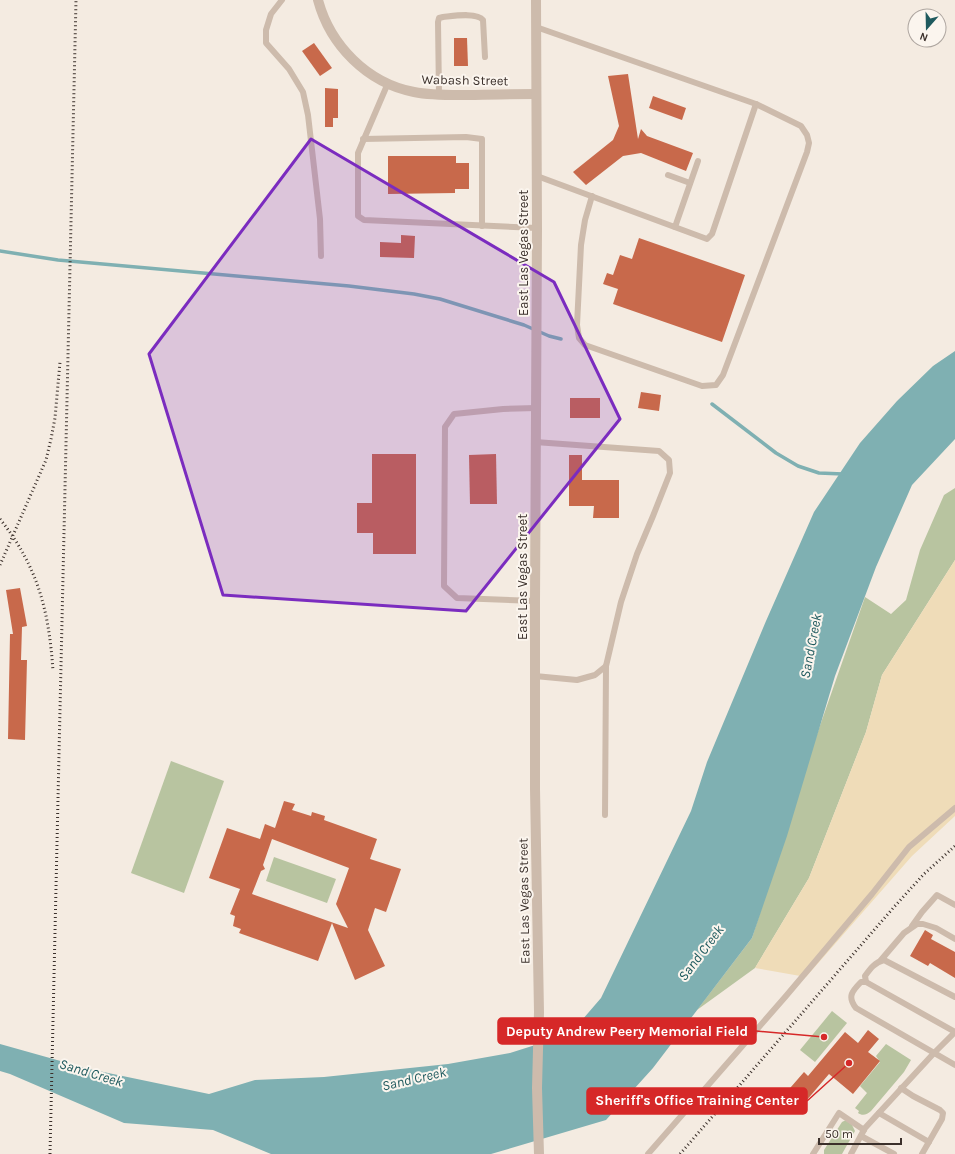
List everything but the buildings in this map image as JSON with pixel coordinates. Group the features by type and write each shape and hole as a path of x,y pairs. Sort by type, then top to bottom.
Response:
{"street":[{"name":"Wabash Street","path":"318,0 326,24 334,39 363,68 388,83 414,92 439,95 536,94"},
{"name":"East Las Vegas Street","path":"536,0 537,228 535,676 539,1154"}],"lane":[{"path":"282,0 271,14 266,30 266,43 289,69 303,92 308,115 320,219 321,256"},
{"path":"439,95 439,18 476,15 481,17 483,20 484,57"},
{"path":"536,27 756,104 801,126 807,135 809,143 793,188 723,375 716,385 702,386 585,345 579,338 578,325 581,245 585,220 592,196"},
{"path":"388,83 358,152 358,216 364,220 537,228"},
{"path":"536,176 707,239 712,234 756,104"},
{"path":"363,139 466,137 482,139 482,226"},
{"path":"675,227 698,161"},
{"path":"668,175 690,183"},
{"path":"535,601 457,598 444,586 445,427 454,414 503,409 536,408"},
{"path":"535,442 659,451 669,460 670,473 637,554 621,602 606,666 605,815"},
{"path":"535,676 577,680 595,675 606,666"},
{"path":"648,1154 786,996 872,894 909,847 955,808"},
{"path":"911,927 922,912 937,896 955,905"},
{"path":"866,982 865,976 881,960 904,932 917,924 930,926 955,939"},
{"path":"881,960 888,962 955,997"},
{"path":"851,1154 864,1130 934,1053 955,1032 866,982 860,982 851,995 852,1003 856,1008 934,1053 955,1065"},
{"path":"902,1088 913,1096 943,1112 942,1119 922,1154"},
{"path":"813,1154 839,1113 864,1130"},
{"path":"879,1113 929,1142"},
{"path":"861,1136 894,1154"}],"highlighted area":[{"path":"311,139 554,282 620,419 466,611 223,595 149,354"}],"green space":[{"path":"955,488 955,560 882,675 866,732 809,878 755,968 697,1010 752,938 816,737 865,597 891,614 906,600 920,550 944,495"},
{"path":"171,761 224,781 184,893 131,873"},
{"path":"274,857 336,879 327,903 266,881"},
{"path":"832,1011 847,1023 815,1062 800,1050"},
{"path":"886,1044 911,1060 904,1072 871,1111 861,1115 855,1108 867,1093 860,1086 880,1062 876,1056"},
{"path":"846,1120 852,1125 855,1131 842,1154 824,1154 824,1150 842,1122"}],"sand":[{"path":"955,560 955,816 912,856 806,977 755,968 809,878 866,732 882,675"}],"water":[{"name":"Sand Creek","path":"955,351 955,439 912,485 876,567 835,676 787,836 752,938 653,1068 606,1120 491,1154 271,1154 213,1130 124,1123 0,1071 0,1044 89,1069 209,1094 255,1080 324,1077 448,1064 510,1053 570,1034 601,998 691,811 707,762 766,621 814,512 860,443 897,401 933,366"}],"waterway":[{"path":"0,251 58,260 349,286 414,294 440,299 524,325 549,336 561,339"},
{"path":"712,404 776,453 798,466 819,473 843,474"}],"railway":[{"path":"50,1154 76,0"},
{"path":"0,565 46,460 55,418 60,362"},
{"path":"0,519 24,555 39,590 48,629 53,671"},
{"path":"680,1154 894,907 924,874 955,846"}],"place":[{"name":"Deputy Andrew Peery Memorial Field","path":"824,1037"},
{"name":"Sheriff's Office Training Center","path":"849,1063"}]}
